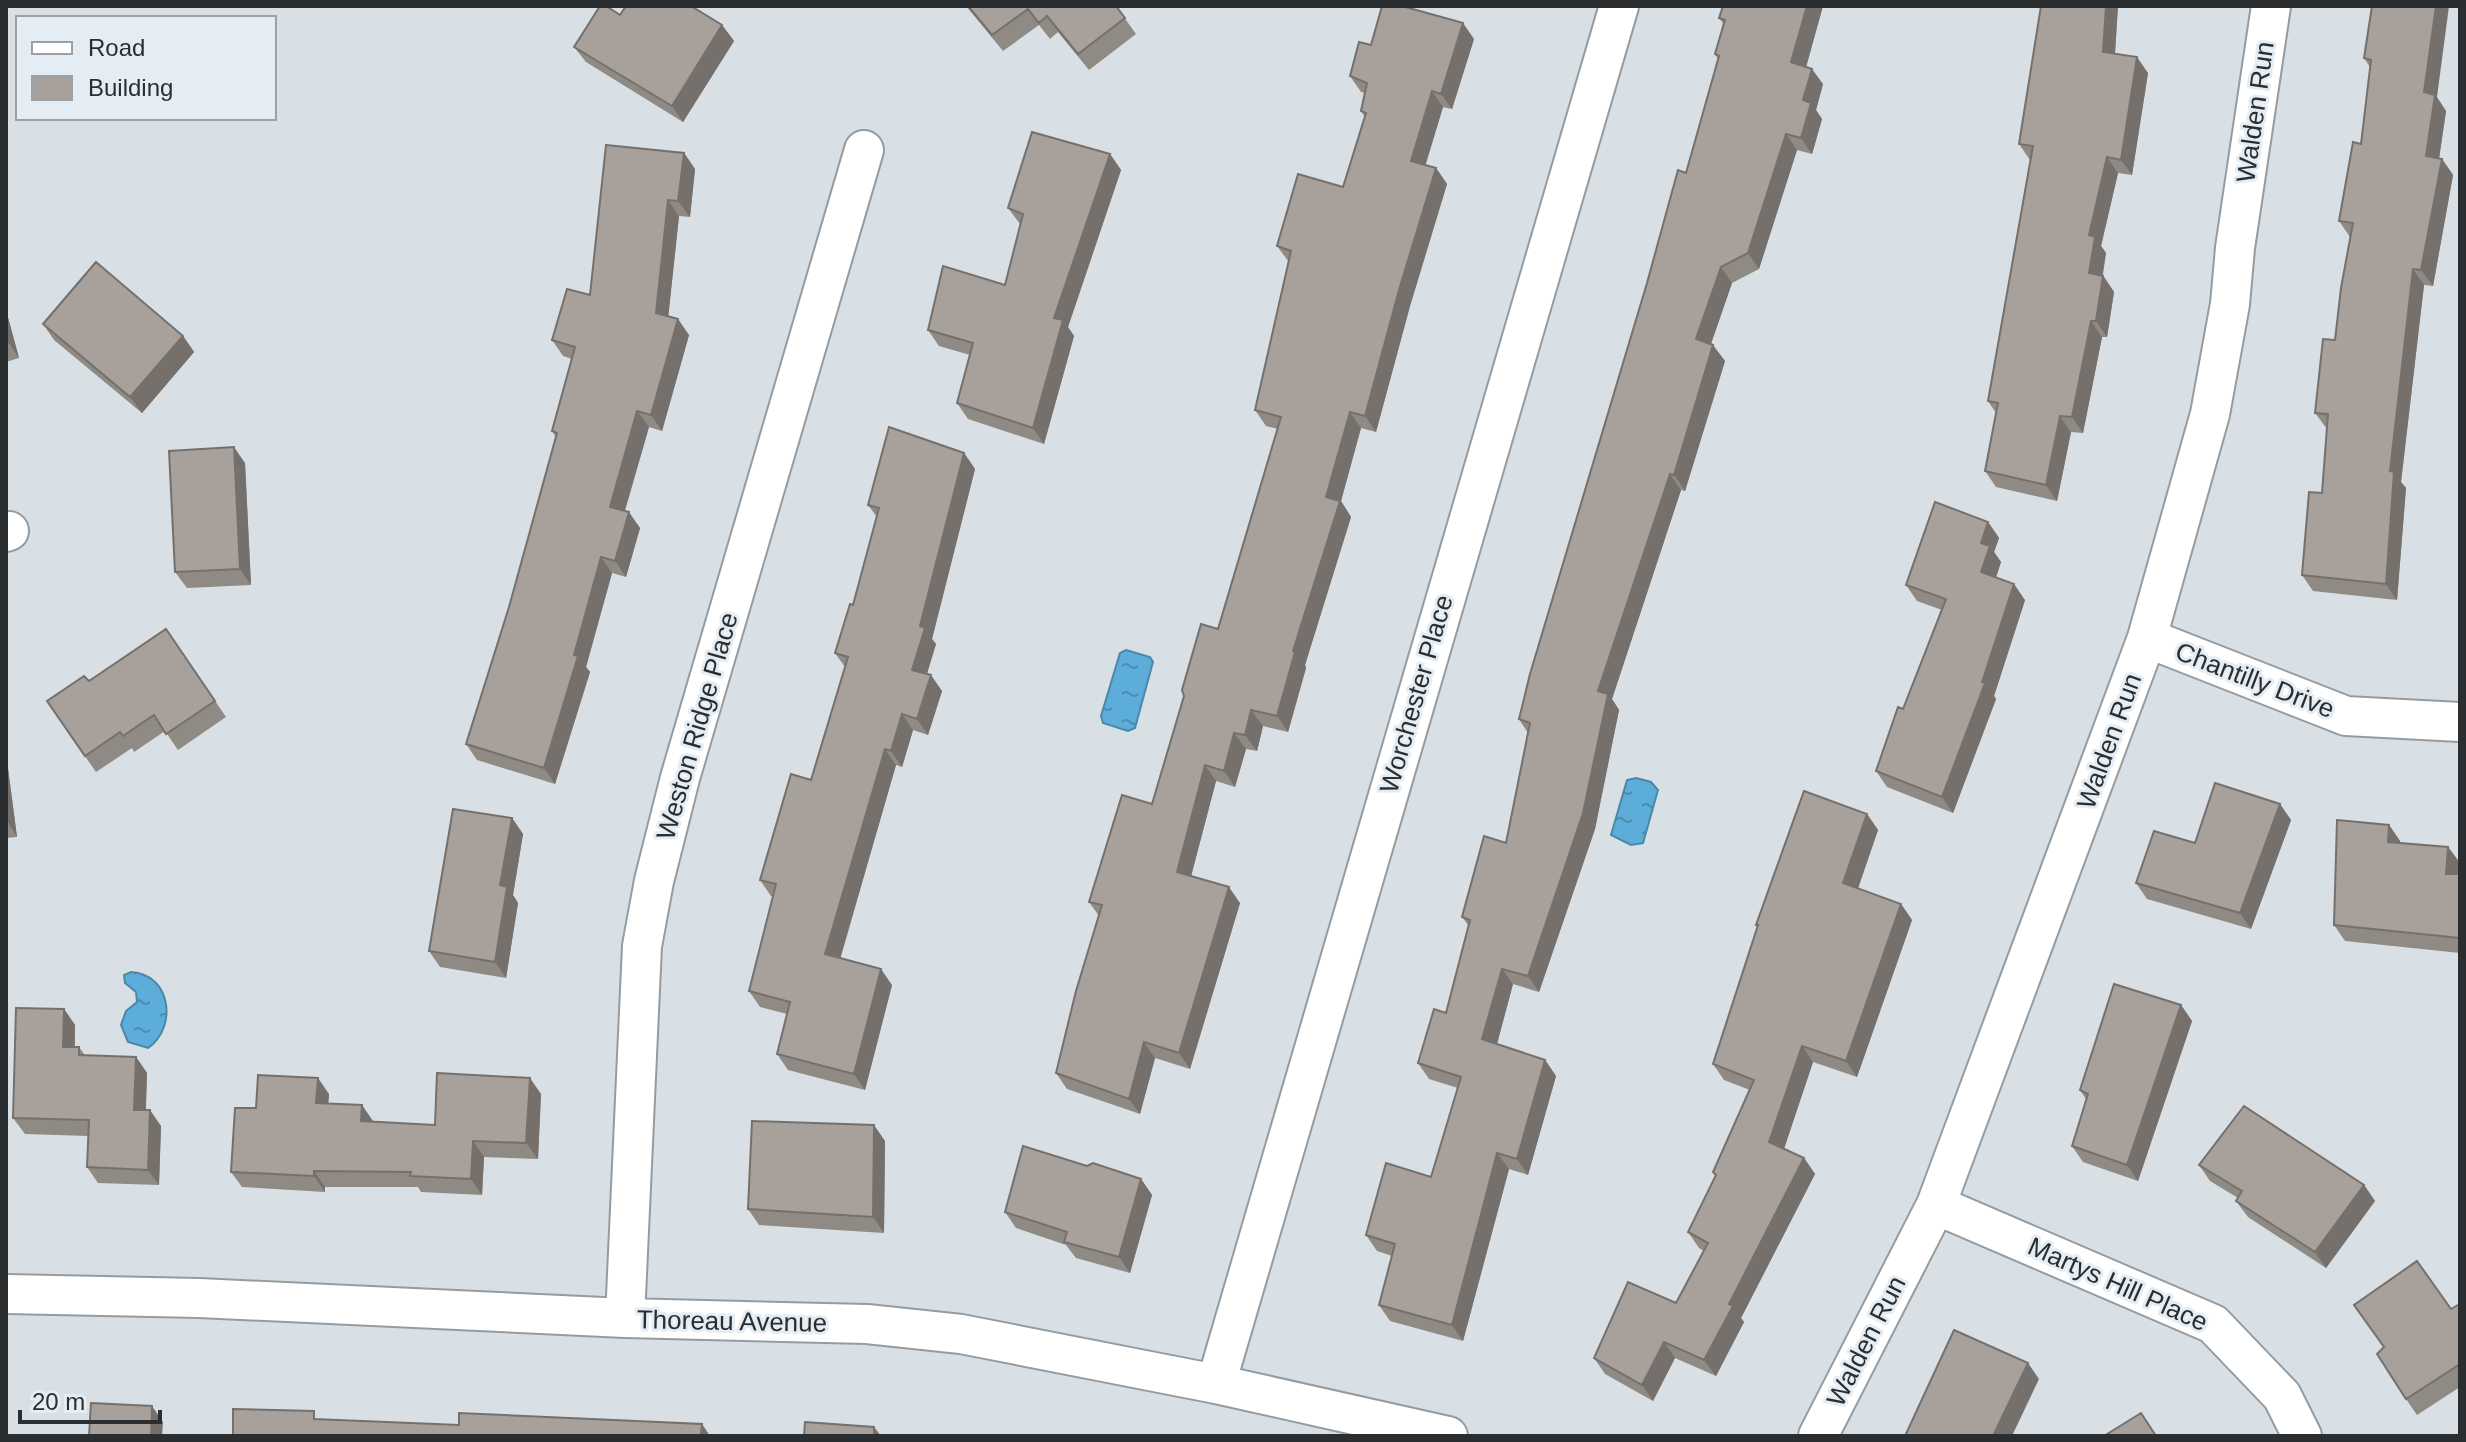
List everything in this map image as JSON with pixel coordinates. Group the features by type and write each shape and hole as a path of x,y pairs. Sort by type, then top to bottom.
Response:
{"street":[{"name":"Worchester Place","path":"1216,1384 1619,6"},
{"name":"Walden Run","path":"1818,1436 1936,1205 2147,638 2210,414 2230,304 2235,248 2271,6"},
{"name":"Weston Ridge Place","path":"625,1318 642,946 654,881 680,778 864,150"},
{"name":"Chantilly Drive","path":"2147,638 2346,716 2460,722"},
{"name":"Martys Hill Place","path":"1936,1205 2213,1324 2282,1396 2302,1436"},
{"name":"Thoreau Avenue","path":"6,1294 199,1298 625,1318 883,1326 961,1334 1216,1384 1448,1436"}],"water":[{"path":"1126,650 1150,657 1153,662 1135,728 1128,731 1103,723 1101,716 1120,653"},
{"path":"1636,778 1651,782 1658,790 1643,843 1631,845 1611,835 1627,780"},
{"path":"131,972 155,982 166,1003 164,1028 148,1048 128,1042 121,1025 126,1011 137,1002 136,992 125,983 124,975"}],"building":[{"path":"600,6 606,6 620,15 626,6 691,6 722,25 672,106 574,47"},
{"path":"968,6 1116,6 1125,18 1078,54 1047,16 1039,23 1028,9 992,35"},
{"path":"1382,6 1402,6 1463,23 1441,94 1432,91 1411,161 1436,168 1365,416 1350,412 1326,497 1340,501 1293,651 1277,716 1251,710 1245,735 1234,733 1224,771 1205,765 1177,872 1229,887 1179,1053 1144,1042 1129,1099 1056,1073 1102,905 1089,902 1122,795 1152,804 1184,696 1182,690 1201,624 1218,629 1281,417 1255,410 1291,251 1277,246 1298,174 1343,187 1366,113 1361,111 1367,83 1350,76 1359,42 1371,45"},
{"path":"1723,6 1807,6 1791,62 1812,69 1803,100 1811,103 1801,138 1786,134 1748,253 1721,267 1696,339 1713,345 1674,475 1670,474 1598,691 1608,694 1583,813 1528,976 1502,969 1482,1039 1545,1060 1517,1159 1497,1153 1452,1325 1379,1305 1395,1244 1366,1235 1386,1163 1431,1177 1461,1077 1418,1063 1434,1009 1446,1013 1470,920 1462,917 1484,836 1506,843 1530,723 1519,719 1530,674 1678,170 1686,173 1719,56 1715,54 1725,20 1719,18"},
{"path":"2041,6 2106,6 2103,52 2137,57 2121,160 2107,157 2089,235 2095,237 2089,273 2103,276 2096,321 2091,321 2072,417 2060,416 2046,485 1985,471 1998,403 1988,401 2033,146 2019,144"},
{"path":"2372,6 2436,6 2424,92 2435,95 2426,156 2442,159 2421,270 2413,269 2390,471 2394,472 2386,584 2302,575 2309,492 2322,493 2328,414 2315,413 2323,339 2335,340 2353,223 2339,221 2353,142 2361,144 2371,60 2364,58"},
{"path":"1032,132 1110,154 1054,318 1063,320 1033,428 957,403 973,343 928,330 943,266 1005,285 1023,214 1008,208"},
{"path":"606,145 684,153 678,201 668,200 656,313 678,319 651,415 637,411 610,507 629,512 615,561 601,557 574,655 578,656 544,768 466,744 509,607 557,433 552,431 575,347 552,340 567,289 590,295"},
{"path":"96,262 183,336 130,397 43,324"},
{"path":"889,427 964,453 920,626 925,628 912,670 931,675 917,719 902,714 891,751 885,749 825,954 881,969 854,1074 777,1054 790,1002 749,991 776,884 760,880 791,774 811,780 848,657 835,653 850,604 853,605 879,508 868,505"},
{"path":"234,447 240,569 175,572 169,451"},
{"path":"1935,502 1988,522 1981,543 1990,546 1981,572 2014,584 1982,682 1985,683 1942,797 1876,771 1898,707 1903,709 1946,599 1906,585"},
{"path":"166,629 215,701 166,734 154,715 123,736 120,732 85,756 47,701 84,676 89,681"},
{"path":"2215,783 2280,804 2240,913 2136,883 2154,831 2195,843"},
{"path":"1804,791 1867,814 1843,883 1901,904 1846,1061 1802,1046 1769,1142 1804,1158 1729,1304 1733,1306 1704,1360 1664,1342 1642,1385 1594,1358 1628,1282 1676,1303 1708,1243 1688,1232 1716,1175 1713,1172 1754,1080 1713,1064 1756,925"},
{"path":"453,809 512,818 500,885 507,887 495,962 429,951"},
{"path":"2337,820 2389,825 2388,842 2448,847 2446,874 2460,874 2460,938 2334,925"},
{"path":"2114,984 2181,1005 2127,1165 2072,1146 2088,1094 2080,1090"},
{"path":"16,1008 64,1009 63,1047 79,1047 79,1055 136,1057 134,1110 150,1110 148,1170 87,1167 89,1120 13,1118"},
{"path":"437,1073 530,1078 526,1143 473,1141 471,1179 410,1176 411,1172 314,1171 314,1176 231,1172 235,1108 256,1108 258,1075 318,1078 316,1103 362,1105 361,1121 435,1125"},
{"path":"2244,1106 2364,1185 2315,1252 2236,1201 2242,1191 2199,1165"},
{"path":"752,1121 874,1125 873,1217 748,1209"},
{"path":"1023,1146 1087,1166 1093,1163 1141,1179 1119,1257 1064,1242 1067,1232 1005,1212"},
{"path":"2417,1261 2451,1309 2460,1304 2460,1364 2406,1399 2377,1354 2384,1347 2354,1305"},
{"path":"1954,1330 2028,1363 1993,1436 1905,1436"},
{"path":"91,1403 152,1406 151,1436 89,1436"},
{"path":"233,1409 314,1411 314,1419 459,1425 459,1413 702,1424 701,1436 233,1436"},
{"path":"2141,1413 2156,1436 2104,1436"},
{"path":"805,1422 874,1427 874,1436 804,1436"}]}
